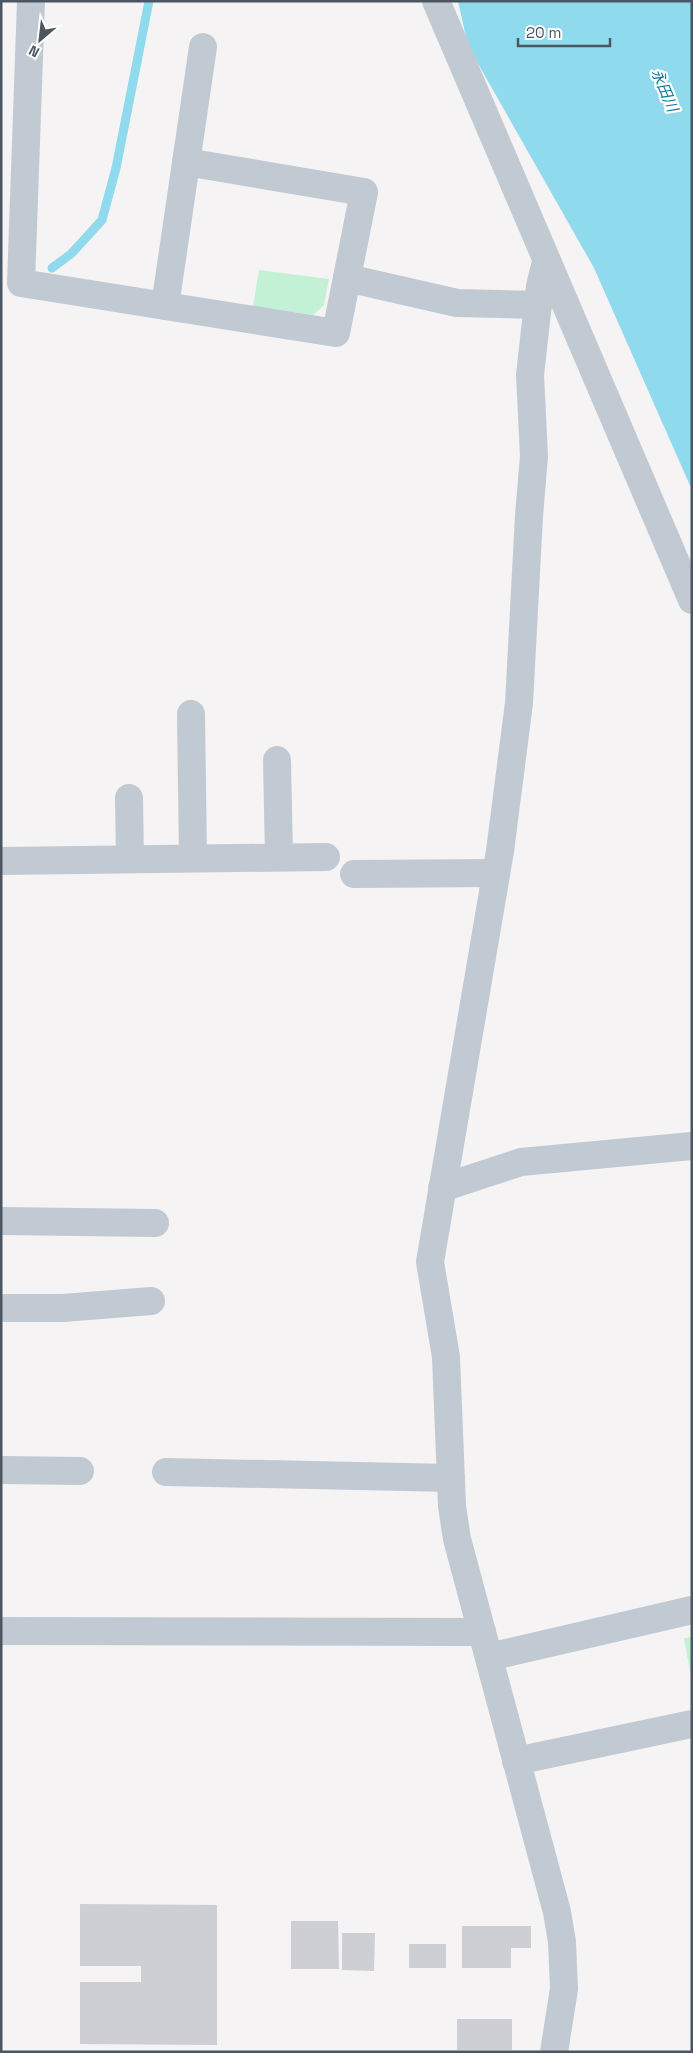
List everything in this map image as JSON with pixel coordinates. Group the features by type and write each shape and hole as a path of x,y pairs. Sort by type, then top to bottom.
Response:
{"street":[{"path":"31,1 21,283 336,333 364,192 186,162"},
{"path":"436,1 692,600"},
{"path":"166,306 203,47"},
{"path":"546,262 538,305 530,375 534,456 519,703 496,873 430,1262 446,1356 452,1506 457,1539 557,1912 562,1942 564,1989 554,2052"},
{"path":"346,278 457,303 538,305"},
{"path":"191,714 193,858"},
{"path":"277,760 279,857"},
{"path":"129,798 130,860"},
{"path":"1,861 326,857"},
{"path":"354,874 496,873"},
{"path":"442,1188 521,1162 692,1146"},
{"path":"1,1221 156,1223"},
{"path":"1,1308 63,1308 151,1301"},
{"path":"1,1470 80,1471"},
{"path":"166,1472 451,1478"},
{"path":"489,1657 692,1610"},
{"path":"1,1630 482,1632"},
{"path":"516,1761 692,1724"}],"green space":[{"path":"259,270 329,279 324,305 313,315 253,306"},
{"path":"692,1637 692,1681 684,1638"}],"water":[{"name":"永田川","path":"458,1 692,1 692,490 594,268 468,46"}],"building":[{"path":"80,1904 217,1905 217,2045 80,2044 80,1982 141,1982 141,1966 80,1966"},
{"path":"291,1921 338,1921 339,1969 291,1969"},
{"path":"462,1926 531,1926 531,1948 511,1948 511,1968 462,1968"},
{"path":"342,1933 375,1933 374,1971 342,1970"},
{"path":"409,1944 446,1944 446,1968 409,1968"},
{"path":"457,2019 512,2019 512,2050 457,2050"}],"waterway":[{"path":"52,268 71,254 102,220 116,168 149,1"}]}
